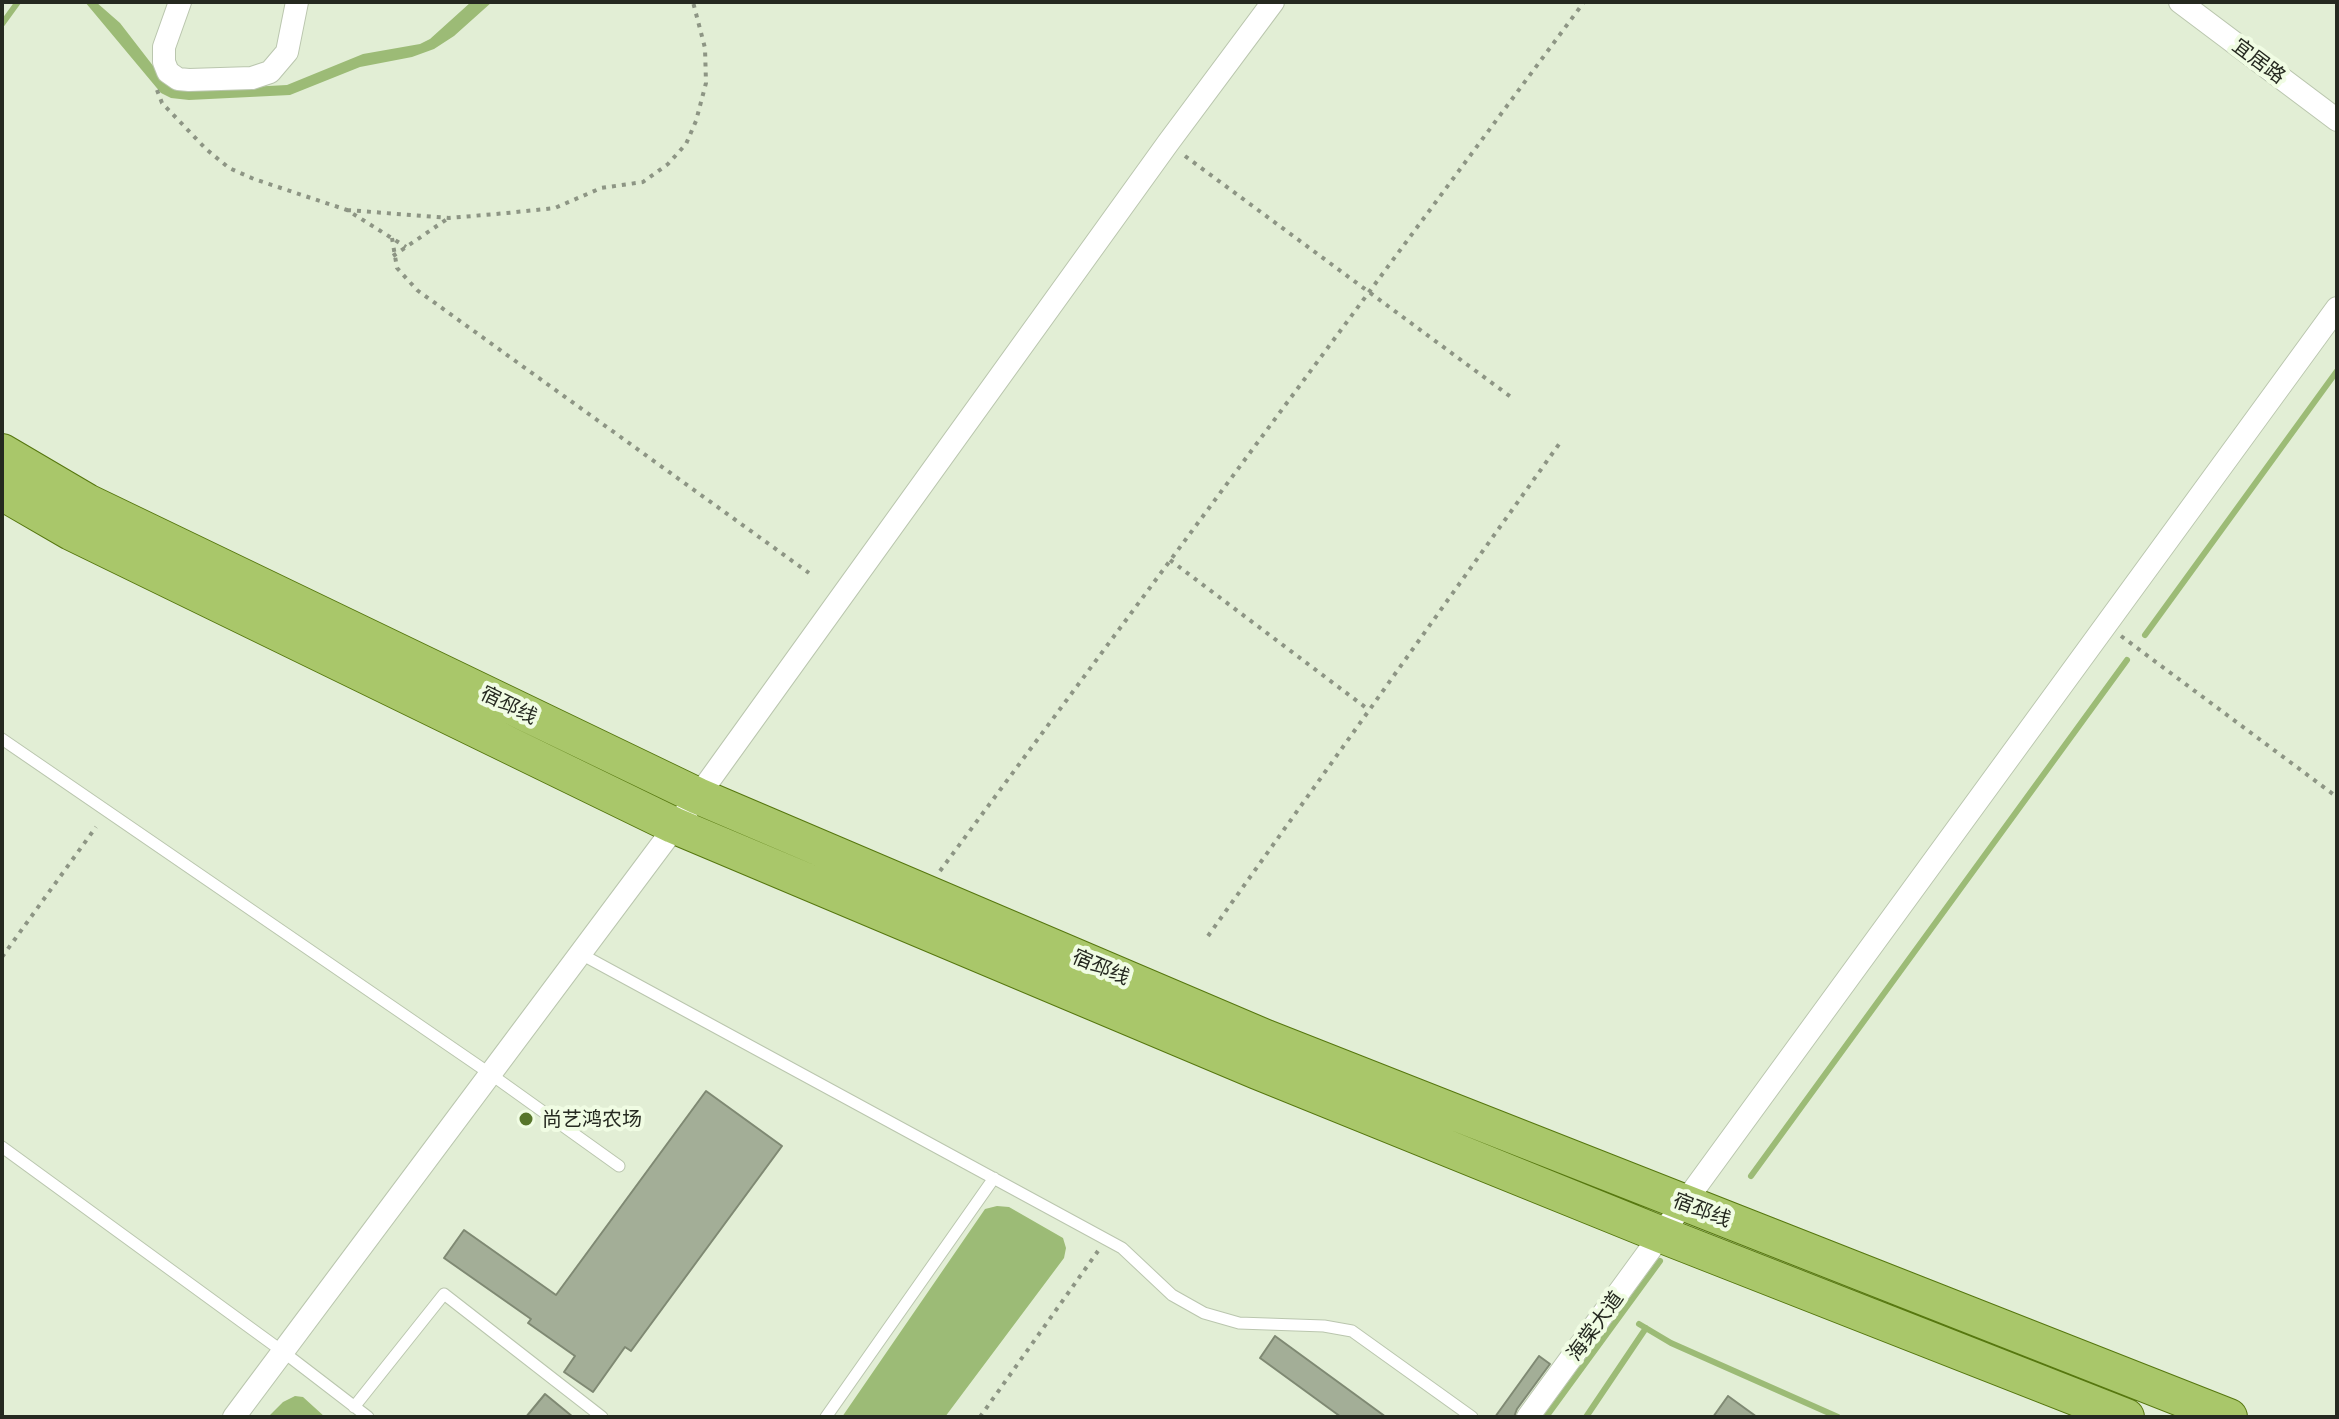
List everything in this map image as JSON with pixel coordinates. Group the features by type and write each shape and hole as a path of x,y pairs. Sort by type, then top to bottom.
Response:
{"main road":[{"name":"宿邳线","path":"2,452 87,502 698,796 1266,1038 2229,1417"},
{"name":"宿邳线","path":"2,492 71,532 673,825 1257,1071 1662,1235 2126,1417"}],"street":[{"path":"180,2 164,47 164,62 168,72 178,79 189,80 252,78 270,72 287,52 297,2"},
{"path":"234,1417 673,825 698,796 1273,2"},
{"name":"宜居路","path":"2180,2 2337,120"},
{"name":"海棠大道","path":"1528,1417 2337,308"}],"lane":[{"path":"2,739 489,1073 619,1166"},
{"path":"578,953 1122,1248 1172,1295 1204,1313 1239,1323 1324,1326 1352,1331 1472,1417"},
{"path":"2,1147 368,1417"},
{"path":"826,1417 994,1178"},
{"path":"354,1407 444,1294 602,1417"}],"path":[{"path":"347,210 449,218 555,208 601,188 643,182 668,164 686,144 696,121 706,83 705,48 693,2"},
{"path":"924,892 1584,2"},
{"path":"168,72 158,81 157,94 162,103 220,161 254,179 347,210 406,247"},
{"path":"1168,143 1511,397"},
{"path":"393,256 449,218"},
{"path":"392,238 397,268 417,290 809,573"},
{"path":"1208,936 1562,440"},
{"path":"1170,560 1370,710"},
{"path":"2107,625 2337,797"},
{"path":"2,957 96,827"},
{"path":"980,1417 1106,1239"}],"shaded area":[{"path":"85,2 96,2 120,23 164,80 194,90 287,85 363,54 420,44 430,39 471,2 492,2 454,36 434,49 412,57 360,67 290,95 189,100 171,98 161,93"},
{"path":"1009,1207 1063,1238 1066,1248 1064,1258 945,1417 842,1417 985,1209"},
{"path":"295,1396 303,1397 325,1417 268,1417 283,1402"}],"building":[{"path":"706,1091 782,1146 631,1351 625,1347 593,1392 564,1372 575,1356 528,1323 531,1319 444,1258 464,1230 556,1295"},
{"path":"1275,1336 1386,1417 1341,1417 1260,1358"},
{"path":"1539,1356 1550,1364 1514,1417 1495,1417"},
{"path":"545,1394 573,1417 526,1417"},
{"path":"1728,1396 1757,1417 1713,1417"}],"waterway":[{"path":"2,24 18,2"},
{"path":"2145,635 2337,371"},
{"path":"1751,1176 2127,660"},
{"path":"1546,1417 1660,1261"},
{"path":"1639,1324 1671,1343 1838,1417"},
{"path":"1586,1417 1646,1328"}],"place":[{"name":"尚艺鸿农场","path":"526,1119"}]}
